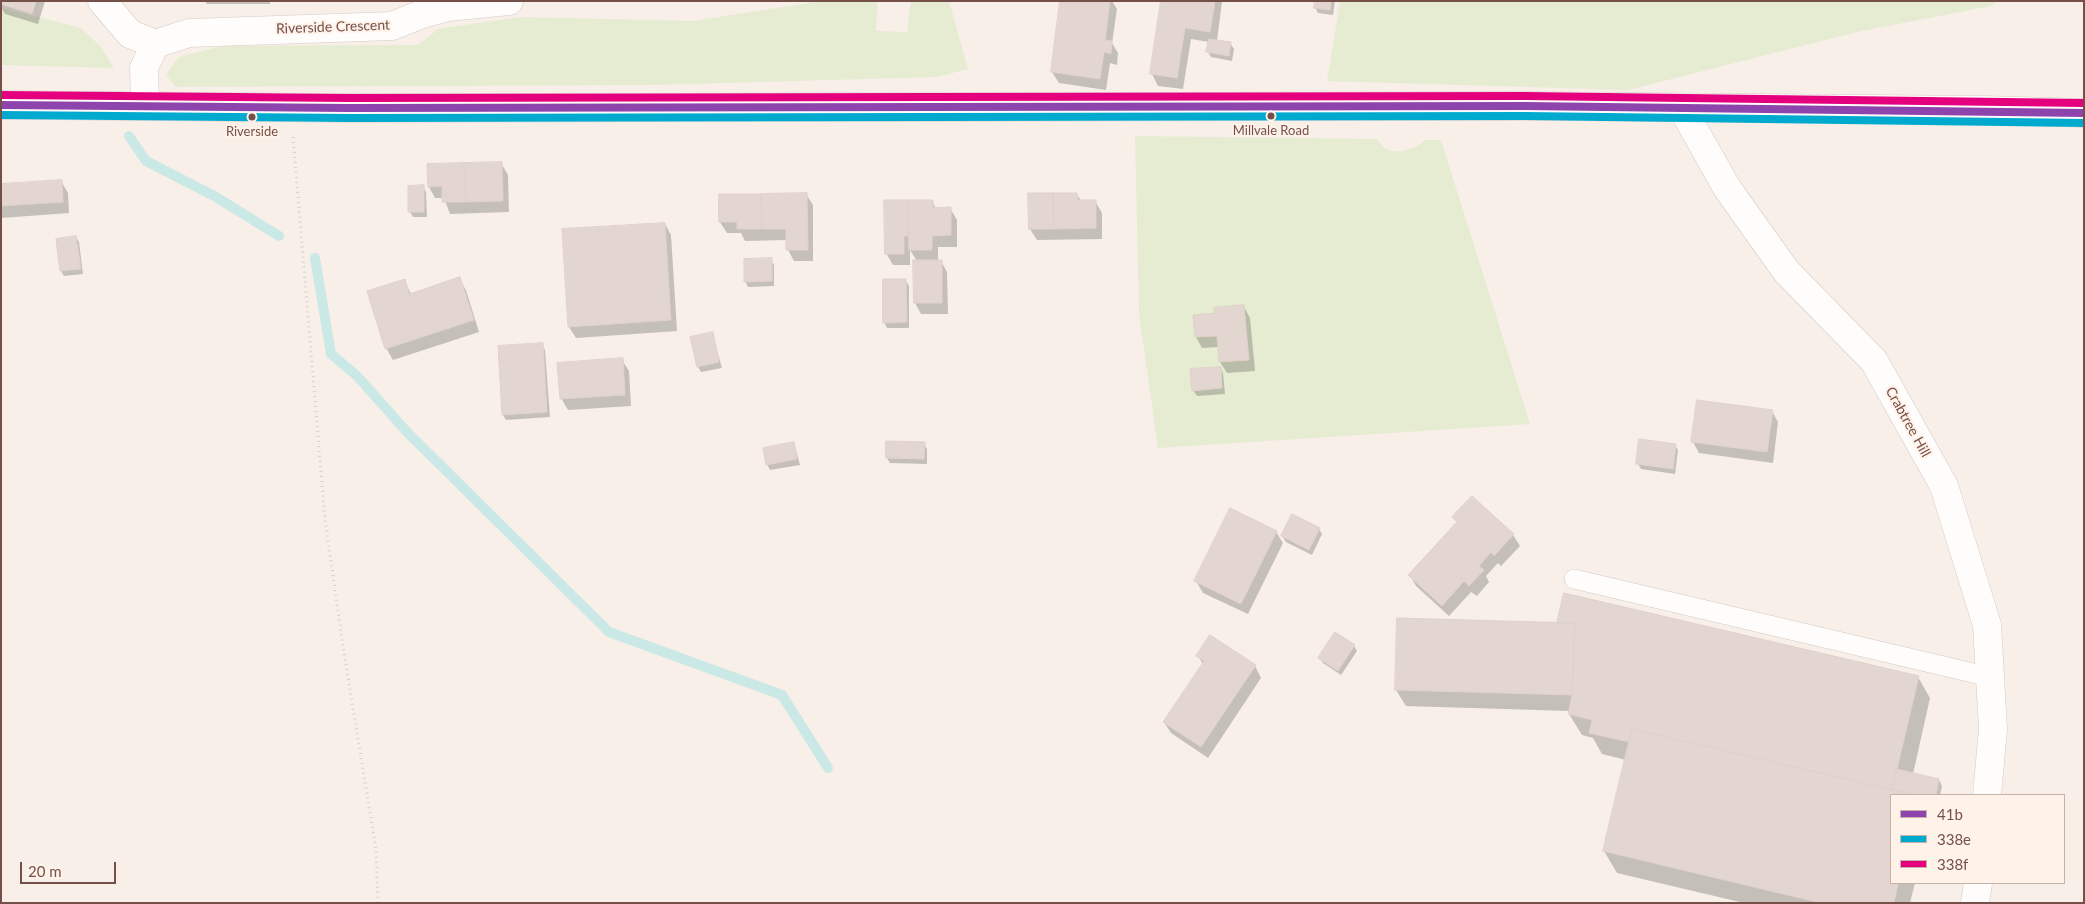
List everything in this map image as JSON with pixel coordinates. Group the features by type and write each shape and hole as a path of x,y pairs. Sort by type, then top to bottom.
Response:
{"main road":[{"path":"102,1 130,34 155,44 144,68 145,106"},
{"name":"Riverside Crescent","path":"155,44 189,33 392,26 422,14 448,7 509,1"},
{"path":"1,105 679,108 1378,106 1984,110 2084,113"},
{"name":"Crabtree Hill","path":"1682,108 1727,188 1786,271 1874,361 1944,486 1987,625 1993,729 1987,794"},
{"path":"1975,903 1978,884"}],"lane":[{"path":"1574,579 1990,677"}],"path":[{"path":"290,106 325,519 344,653 376,849 378,903"}],"green space":[{"path":"822,1 878,1 876,31 907,32 911,1 949,1 968,69 937,77 652,85 176,87 166,75 179,57 223,46 418,45 438,29 519,17 693,21"},
{"path":"1340,1 1998,1 1991,6 1857,32 1628,90 1327,81"},
{"path":"1,8 81,28 100,46 114,68 1,65"},
{"path":"1135,136 1377,139 1381,145 1390,151 1412,148 1424,140 1441,140 1530,424 1158,448 1139,313"}],"building":[{"path":"1,1 36,1 32,14 1,4"},
{"path":"1060,1 1110,1 1105,40 1112,41 1111,54 1104,52 1100,79 1051,72"},
{"path":"1161,1 1215,1 1210,32 1185,28 1177,78 1150,74"},
{"path":"1315,1 1331,1 1330,10 1314,8"},
{"path":"1209,39 1231,42 1229,56 1206,52"},
{"path":"502,162 503,201 466,202 464,163"},
{"path":"464,163 466,202 442,202 442,186 428,187 427,164"},
{"path":"62,180 63,202 1,206 1,184"},
{"path":"424,185 424,212 408,212 408,186"},
{"path":"807,193 808,250 786,250 786,229 762,229 761,194"},
{"path":"1028,193 1053,193 1054,229 1029,229"},
{"path":"1053,193 1077,193 1078,200 1096,200 1096,228 1054,229"},
{"path":"719,194 761,194 762,229 737,229 737,222 719,222"},
{"path":"884,200 908,200 909,236 904,236 904,254 885,254"},
{"path":"908,200 933,200 933,208 951,207 951,235 932,236 932,250 909,250"},
{"path":"665,223 671,320 568,327 562,229"},
{"path":"76,236 81,269 60,271 56,239"},
{"path":"772,258 772,281 744,282 744,259"},
{"path":"913,260 942,260 942,303 914,303"},
{"path":"460,277 474,320 385,349 367,291 405,279 409,294"},
{"path":"883,279 906,279 907,322 883,323"},
{"path":"1244,305 1249,360 1219,362 1217,336 1195,337 1193,315 1215,313 1214,308"},
{"path":"713,332 719,362 697,367 690,337"},
{"path":"543,343 547,412 502,415 498,346"},
{"path":"623,358 625,395 560,399 557,363"},
{"path":"1221,367 1222,388 1192,391 1190,369"},
{"path":"1697,400 1773,410 1767,452 1691,442"},
{"path":"1639,439 1676,444 1673,469 1636,464"},
{"path":"886,441 925,442 924,459 886,458"},
{"path":"794,442 797,459 766,465 763,448"},
{"path":"1472,496 1514,534 1494,556 1491,552 1479,566 1484,570 1469,586 1464,581 1442,606 1408,575 1457,522 1452,517"},
{"path":"1230,508 1277,531 1241,604 1194,581"},
{"path":"1292,514 1320,528 1309,550 1281,536"},
{"path":"1564,593 1919,676 1892,790 1632,729 1629,742 1589,733 1592,720 1568,714 1572,695 1575,623 1557,623"},
{"path":"1397,618 1575,623 1572,695 1395,690"},
{"path":"1335,632 1355,645 1338,671 1318,658"},
{"path":"1210,635 1256,665 1201,747 1163,722 1204,661 1196,656"},
{"path":"1632,729 1912,794 1890,794 1890,884 1898,884 1894,903 1821,903 1603,851"},
{"path":"1897,769 1939,779 1936,794 1911,794 1892,790"}],"waterway":[{"path":"129,136 146,161 216,197 279,236"},
{"path":"315,258 331,354 357,376 407,432 609,632 782,695 828,768"}],"transit line":[{"name":"338f","path":"1,95 349,98 1525,96 2084,103"},
{"name":"41b","path":"1,105 349,108 1525,106 2084,113"},
{"name":"338e","path":"1,115 349,118 1525,116 2084,123"}],"place":[{"name":"Millvale Road","path":"1271,116"},
{"name":"Riverside","path":"252,117"}]}
